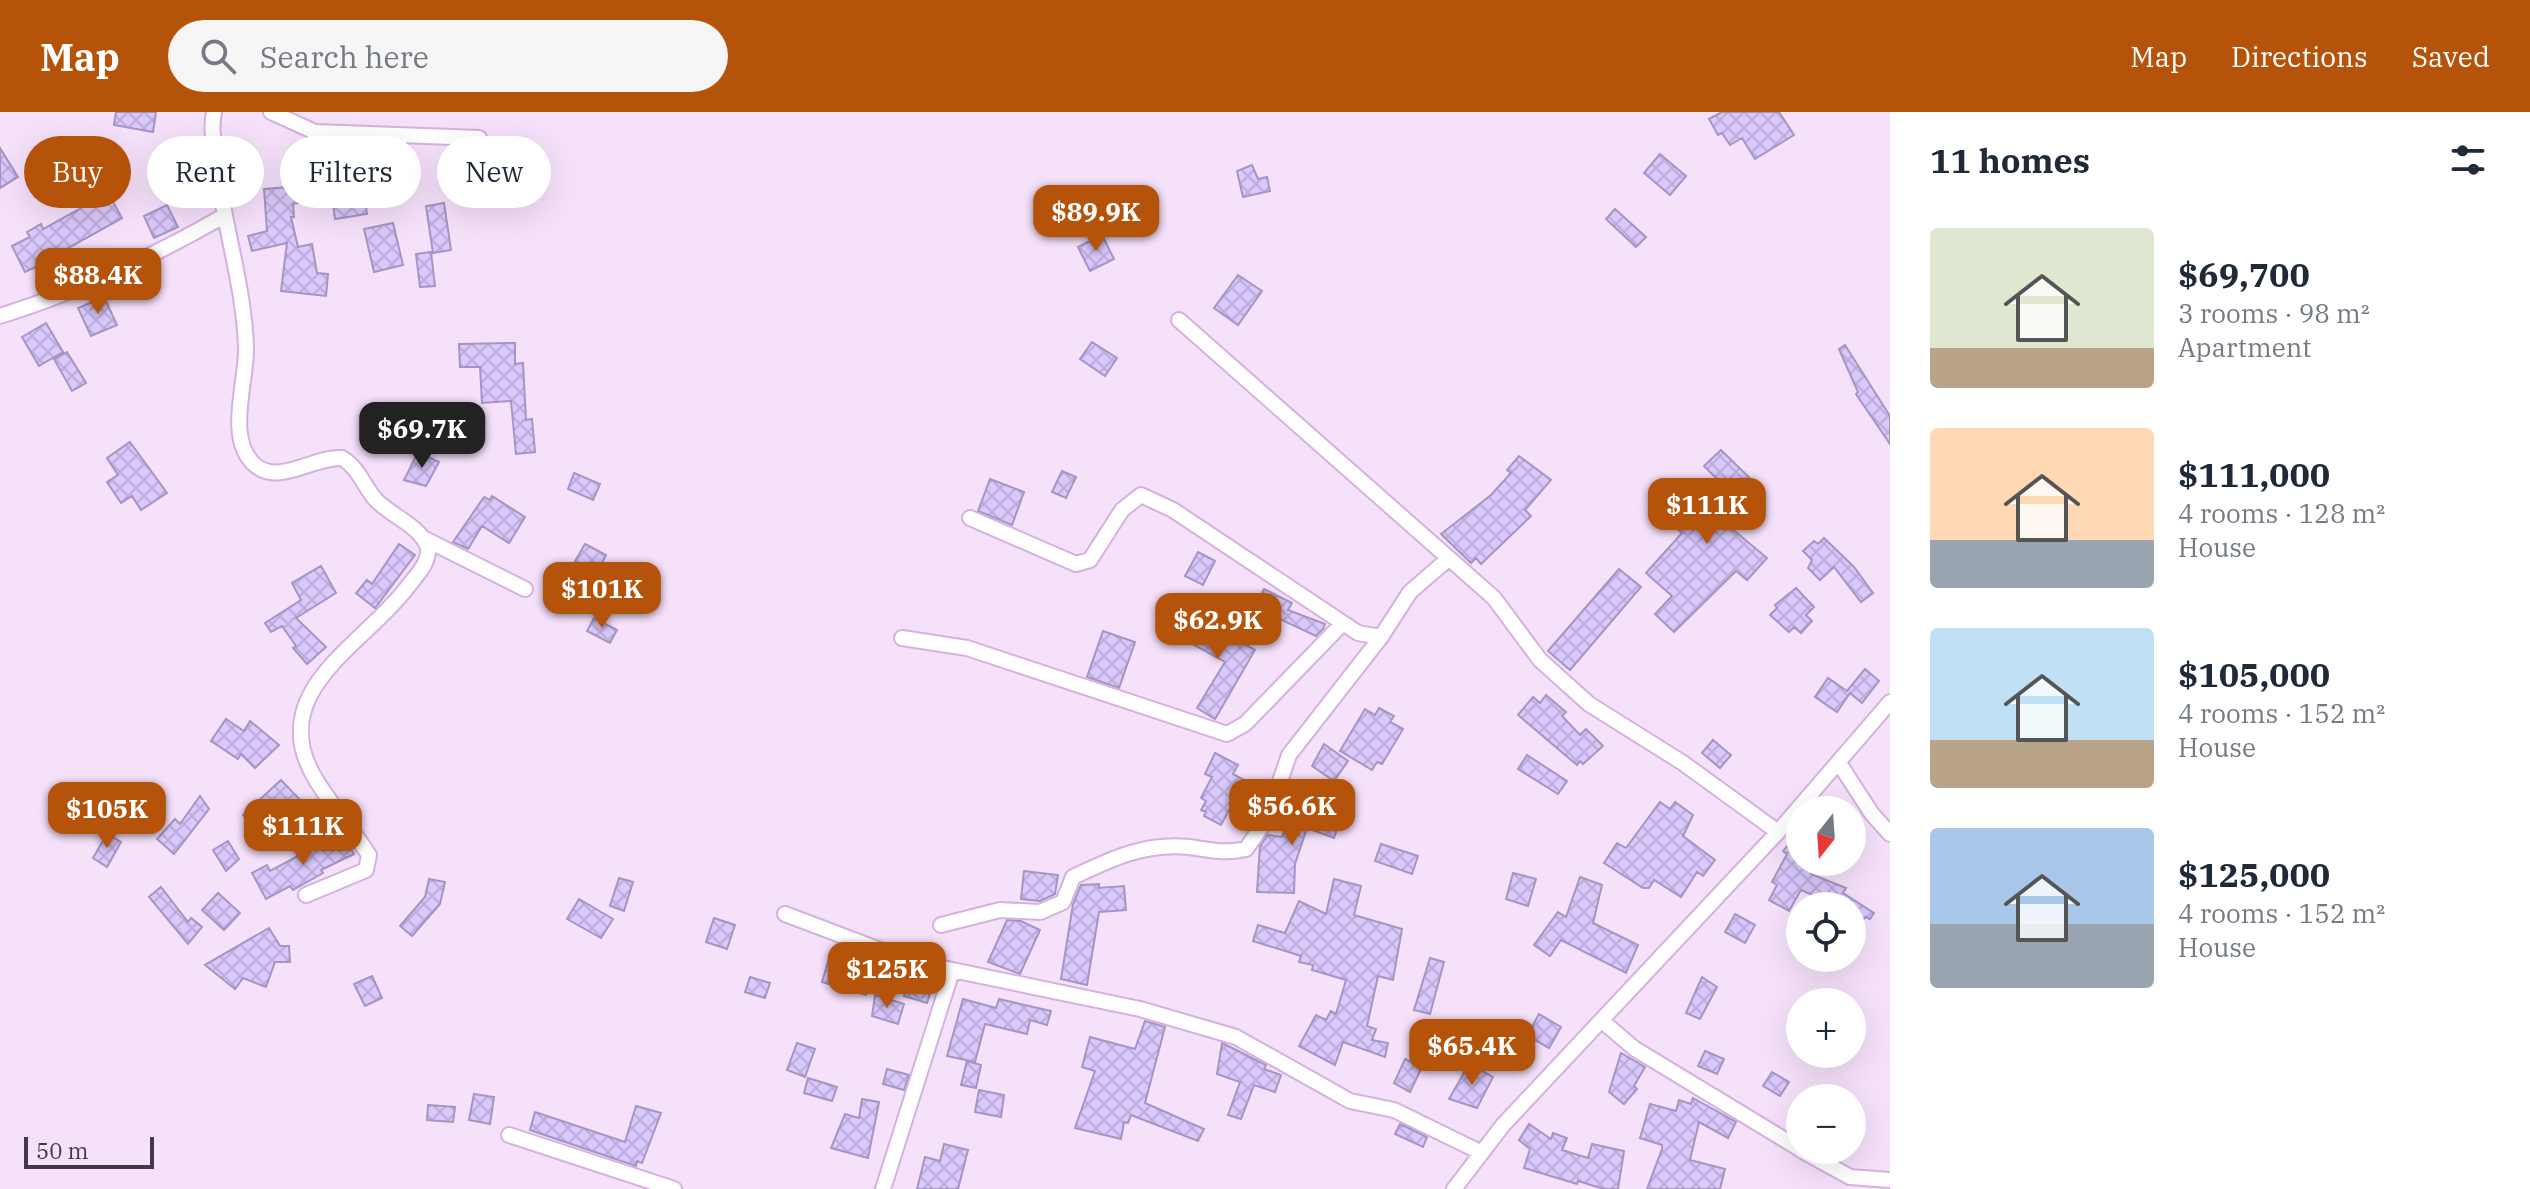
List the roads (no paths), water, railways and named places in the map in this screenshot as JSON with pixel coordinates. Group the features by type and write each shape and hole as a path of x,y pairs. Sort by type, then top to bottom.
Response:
{"street":[{"path":"214,112 222,217 238,282 246,347 240,438 246,454 258,468 273,475 342,458 386,509 425,539 525,589"},
{"path":"271,112 315,132 437,136"},
{"path":"0,316 44,303 171,247 222,217"},
{"path":"1179,320 1447,560 1494,598 1540,660 1589,704 1683,763 1778,832"},
{"path":"970,518 1076,564 1090,560 1122,510 1141,495 1173,510 1358,633 1381,637"},
{"path":"306,895 366,870 369,855 314,777 300,737 311,688 360,635 385,617 425,564 429,554 425,539"},
{"path":"941,925 1000,910 1040,912 1063,902 1073,877 1135,849 1188,847 1220,854 1246,849 1267,819 1289,755 1381,637 1410,592 1447,560"},
{"path":"902,638 967,648 1227,734 1245,724 1343,623"},
{"path":"1454,1189 1503,1125 1778,832 1890,702"},
{"path":"1839,763 1872,814 1890,834"},
{"path":"785,914 909,961 1140,1009 1236,1037 1350,1101 1394,1110 1482,1153"},
{"path":"883,1189 952,971"},
{"path":"1602,1021 1635,1049 1786,1141"},
{"path":"509,1135 674,1189"},
{"path":"1826,1164 1850,1177 1890,1180"}]}
